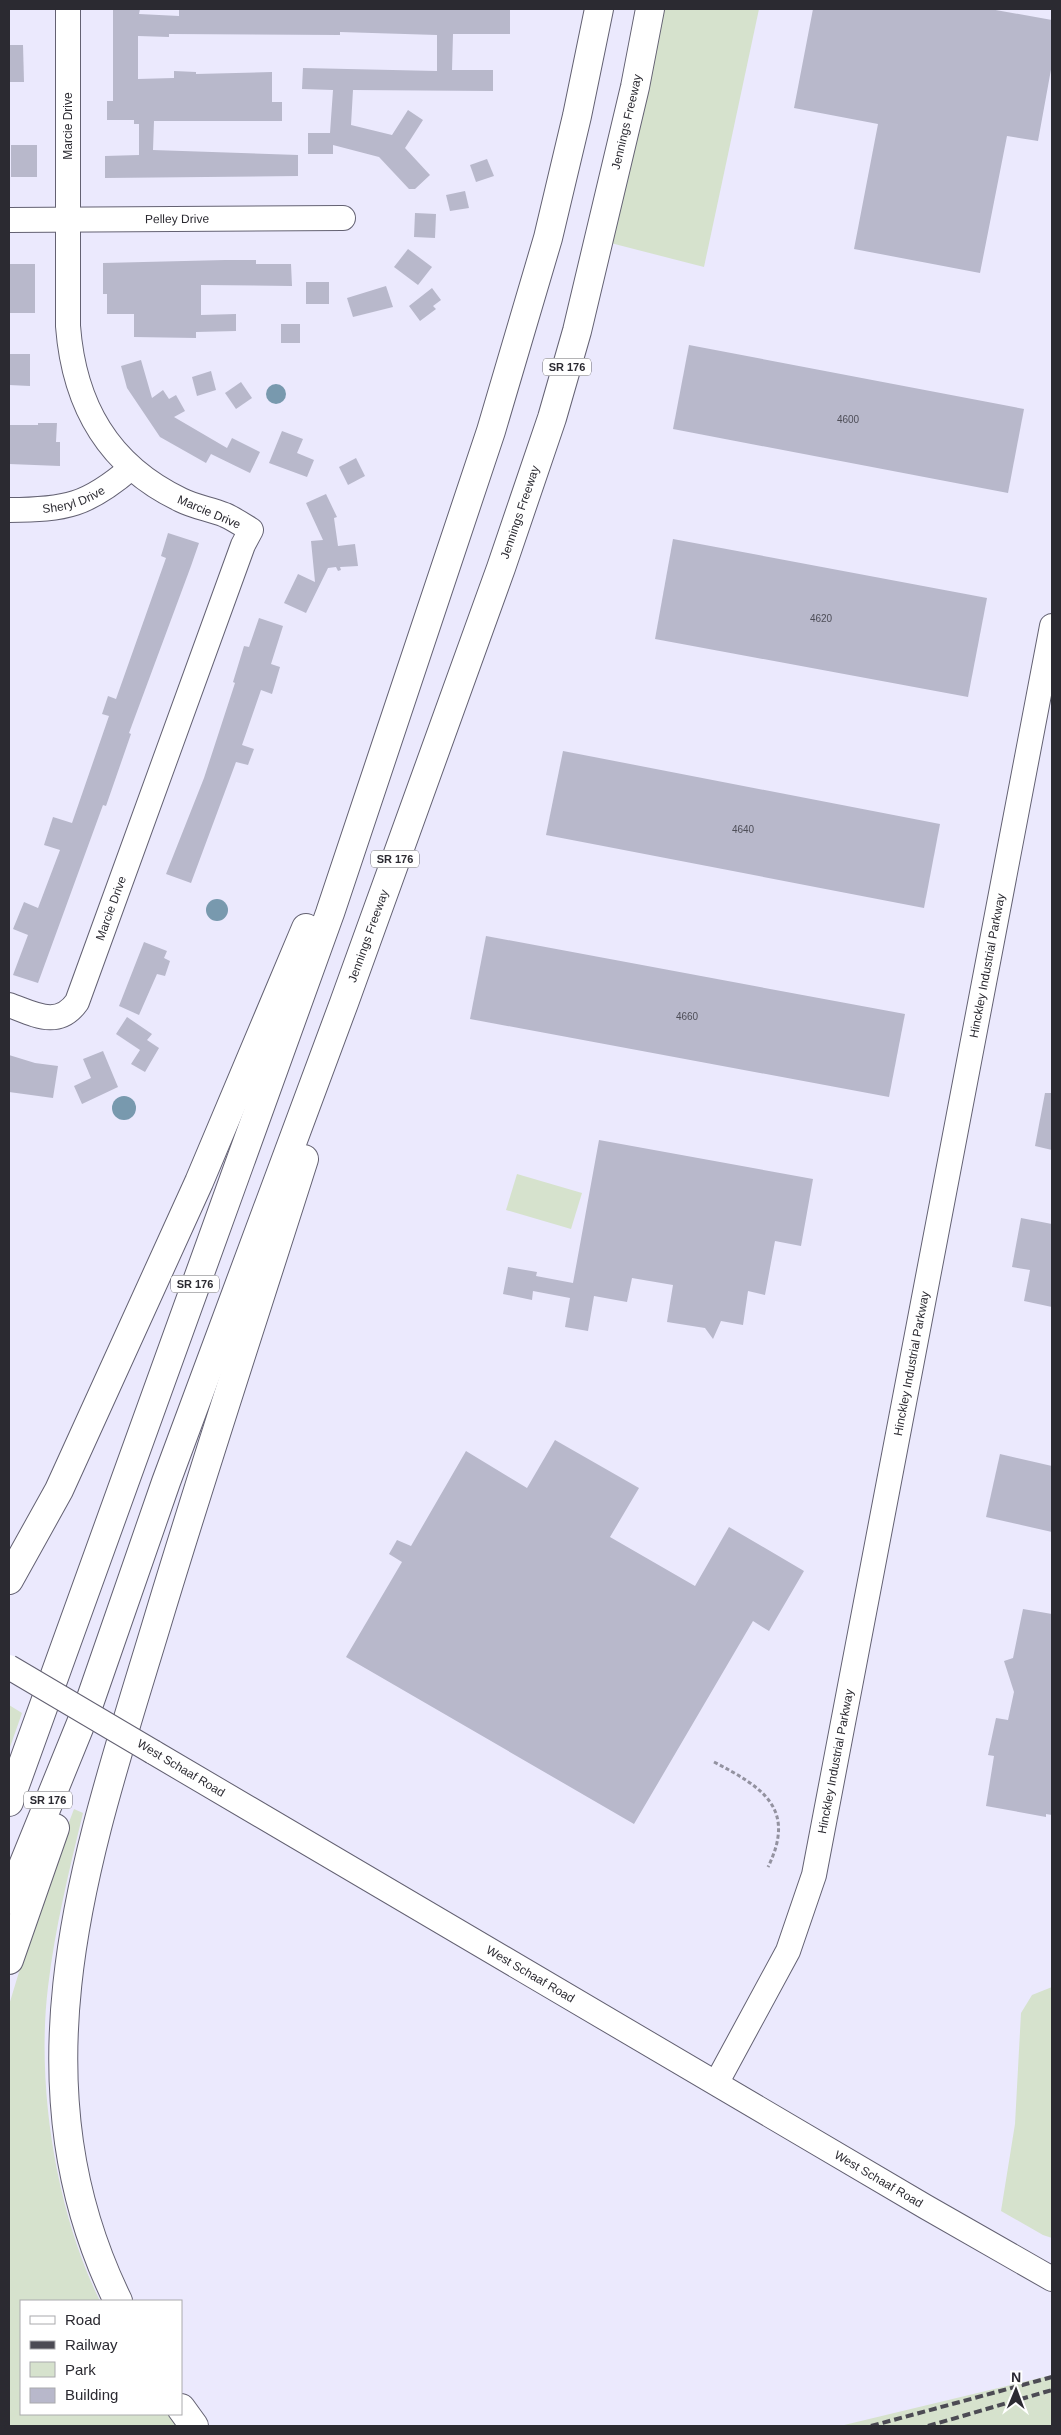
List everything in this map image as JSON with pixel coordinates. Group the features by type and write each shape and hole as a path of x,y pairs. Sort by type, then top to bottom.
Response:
{"highway":[{"name":"SR 176","path":"9,1802 330,913 378,764 491,431 548,238 577,116 599,9"},
{"name":"Jennings Freeway","path":"344,1003 498,577 552,418 577,331 608,205 635,87 650,9"},
{"path":"9,1580 45,1517 199,1182 293,958 378,764"},
{"name":"SR 176","path":"9,1900 90,1701 211,1359 344,1003"},
{"path":"118,2300 90,2236 74,2180 65,2124 62,2022 77,1916 96,1830 129,1716 195,1498 319,1113 344,1003"},
{"path":"9,1556 99,1402"},
{"path":"9,1960 56,1822 90,1701"},
{"path":"182,2409 194,2426"}],"street":[{"name":"Marcie Drive","path":"9,1004 42,1017 53,1018 71,1012 77,1002 240,553 252,530 226,516 179,500 131,468 102,435 81,395 74,371 68,326 68,9"},
{"name":"Pelley Drive","path":"9,220 343,218"},
{"name":"Sheryl Drive","path":"9,510 56,508 84,502 104,491 131,468"},
{"name":"Hinckley Industrial Parkway","path":"717,2082 788,1951 814,1874 1052,626"},
{"name":"West Schaaf Road","path":"9,1667 717,2082 926,2207 1052,2279"}],"path":[{"path":"714,1762 756,1786 768,1800 776,1819 778,1840 768,1867"}],"green space":[{"path":"650,9 759,9 704,267 599,240"},
{"path":"517,1174 582,1193 571,1229 506,1210"},
{"path":"9,1705 22,1713 9,1750"},
{"path":"74,1809 83,1813 54,1943 45,2025 45,2065 53,2148 61,2189 85,2266 100,2300 20,2300 20,2415 169,2415 177,2426 9,2426 9,2005 46,1883"},
{"path":"1052,1987 1052,2238 1043,2235 1001,2211 1015,2124 1021,2013 1032,1995"},
{"path":"1052,2375 1052,2426 840,2426"}],"water":[{"path":"276,384 283,387 286,394 283,401 276,404 269,401 266,394 269,387"},
{"path":"217,899 225,902 228,910 225,918 217,921 209,918 206,910 209,902"},
{"path":"124,1096 129,1097 135,1103 135,1113 129,1119 124,1120 119,1119 113,1113 112,1108 113,1103 119,1097"}],"building":[{"path":"113,9 140,9 139,14 179,16 179,9 510,9 510,34 453,34 452,70 493,70 493,91 353,90 351,125 392,135 408,110 423,120 405,148 430,175 415,189 409,189 379,157 333,145 333,154 308,154 308,133 330,133 333,90 302,89 303,68 437,71 437,35 340,32 340,35 169,34 169,37 138,36 138,79 174,78 174,71 196,72 196,74 272,72 272,102 282,102 282,121 154,121 153,150 298,155 298,176 105,178 105,156 139,155 139,124 134,124 134,120 107,120 107,101 113,101"},
{"path":"813,9 990,9 1052,20 1052,64 1038,141 1007,136 980,273 854,249 878,124 794,108"},
{"path":"9,45 23,45 24,82 9,82"},
{"path":"11,145 37,145 37,177 11,177"},
{"path":"487,159 494,176 476,182 470,165"},
{"path":"465,191 469,208 450,211 446,195"},
{"path":"415,213 436,214 435,238 414,237"},
{"path":"408,249 432,267 418,285 394,267"},
{"path":"256,260 256,264 291,264 292,286 201,285 201,315 236,314 236,331 196,332 196,338 134,337 134,314 107,314 107,294 103,294 103,263"},
{"path":"10,264 35,264 35,313 10,313"},
{"path":"306,282 329,282 329,304 306,304"},
{"path":"386,286 393,307 353,317 347,298"},
{"path":"432,288 441,300 433,306 436,309 420,321 409,306"},
{"path":"281,324 300,324 300,343 281,343"},
{"path":"689,345 1024,409 1008,493 673,429"},
{"path":"9,354 30,354 30,386 9,385"},
{"path":"141,360 152,398 163,390 169,399 176,395 185,411 174,417 227,448 232,438 260,452 250,473 211,454 206,463 160,437 127,388 121,366"},
{"path":"211,371 216,390 197,396 192,377"},
{"path":"241,382 252,398 236,409 225,393"},
{"path":"38,423 57,423 56,442 60,442 60,466 9,464 9,425 38,425"},
{"path":"282,431 303,439 297,453 314,460 307,477 269,463"},
{"path":"356,458 365,476 348,485 339,467"},
{"path":"326,494 337,517 334,518 338,546 355,544 358,566 340,567 341,570 338,571 336,567 328,568 306,613 284,603 298,574 315,582 311,541 323,540 306,503"},
{"path":"168,533 199,543 129,733 131,734 106,806 103,805 38,983 13,975 28,935 13,929 24,902 38,908 60,850 44,845 53,817 72,823 109,716 102,714 108,696 116,699 166,558 161,556"},
{"path":"673,539 987,598 968,697 655,639"},
{"path":"259,618 283,626 271,664 280,667 272,694 261,690 242,745 254,749 248,765 236,762 191,883 166,874 204,778 235,683 233,682 244,646 249,647"},
{"path":"563,751 940,824 924,908 546,835"},
{"path":"486,936 905,1014 889,1097 470,1019"},
{"path":"144,942 167,951 164,958 170,961 165,976 157,974 139,1015 119,1006"},
{"path":"127,1017 152,1034 147,1040 159,1048 145,1072 131,1064 140,1050 116,1034"},
{"path":"103,1051 118,1087 82,1104 74,1086 91,1078 83,1059"},
{"path":"9,1055 35,1063 58,1066 53,1098 9,1092"},
{"path":"1045,1093 1052,1093 1052,1150 1035,1146"},
{"path":"599,1140 813,1179 801,1246 775,1241 765,1295 748,1291 743,1325 721,1321 713,1339 705,1328 667,1322 673,1285 632,1278 627,1302 594,1296 588,1331 565,1327 570,1298 533,1291 532,1300 503,1294 508,1267 537,1272 536,1276 573,1283"},
{"path":"1021,1218 1052,1224 1052,1307 1024,1301 1030,1270 1012,1267"},
{"path":"555,1440 639,1488 610,1537 695,1586 729,1527 804,1571 769,1631 753,1621 634,1824 346,1657 402,1562 389,1554 397,1540 411,1546 466,1451 527,1488"},
{"path":"1000,1454 1052,1466 1052,1532 986,1517"},
{"path":"1023,1609 1052,1614 1052,1815 1046,1814 1046,1817 986,1806 994,1756 988,1755 996,1718 1008,1720 1014,1692 1004,1661 1013,1658"}],"railway":[{"path":"871,2426 1052,2377"},
{"path":"928,2426 1052,2390"}]}
